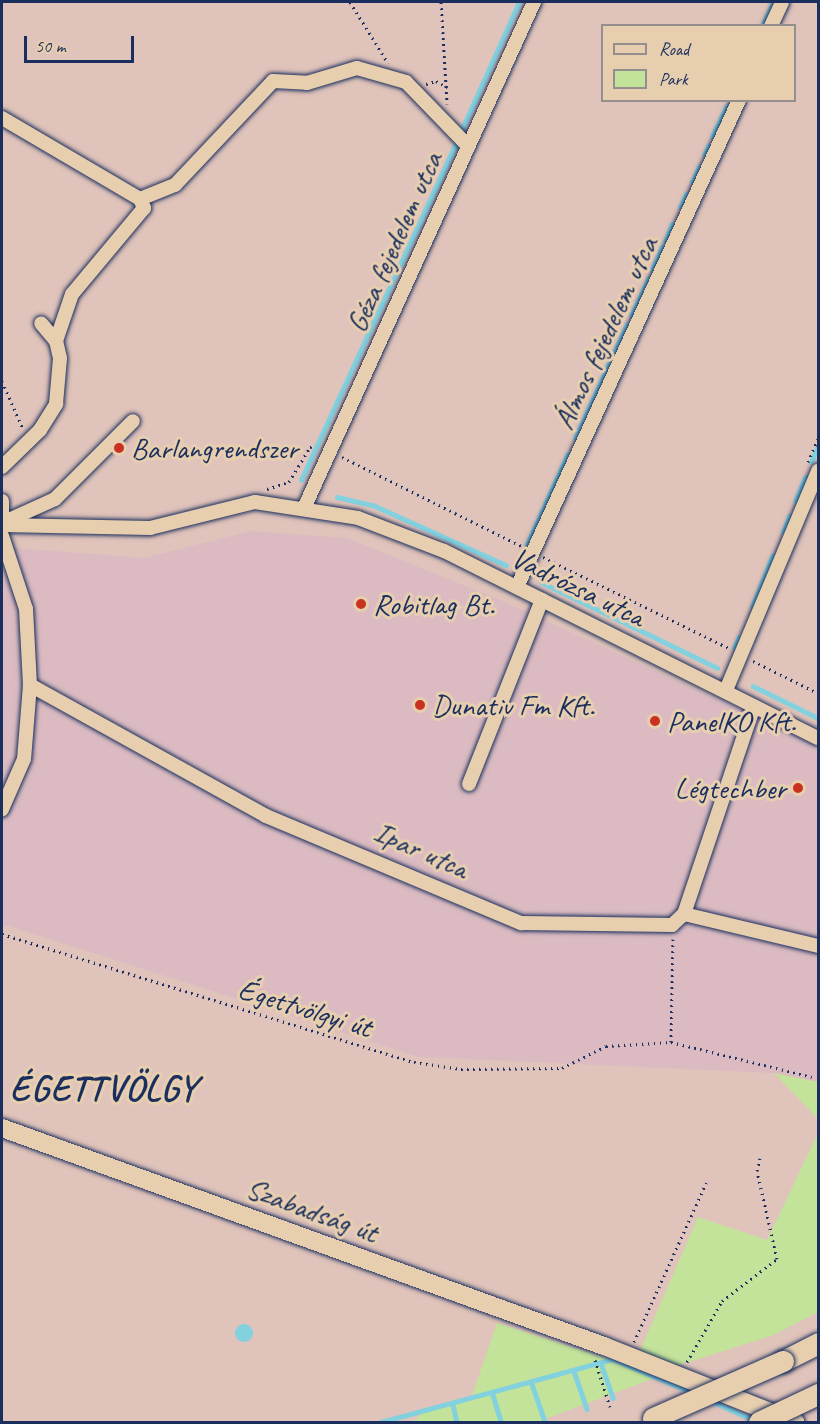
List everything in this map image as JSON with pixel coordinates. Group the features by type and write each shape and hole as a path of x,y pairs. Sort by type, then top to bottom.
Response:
{"highway":[{"path":"646,1420 783,1361 819,1343"},
{"path":"759,1422 819,1394"}],"main road":[{"name":"Szabadság út","path":"2,1128 599,1352 628,1355 795,1422"}],"street":[{"name":"Géza fejedelem utca","path":"305,506 534,2"},
{"path":"772,24 782,2"},
{"path":"140,199 175,184 273,81 307,83 357,68 406,82 468,146"},
{"name":"Álmos fejedelem utca","path":"517,587 738,102"},
{"path":"2,118 140,199"},
{"path":"2,466 29,441 56,404 60,376 56,341 72,294 142,216 140,199"},
{"path":"41,323 56,341"},
{"path":"2,501 2,522 55,499 133,421"},
{"path":"726,690 819,471"},
{"name":"Vadrózsa utca","path":"2,522 150,528 255,502 305,506 394,528 726,690 819,738"},
{"path":"2,536 26,609 30,685 24,759 2,809"},
{"path":"469,784 542,600"},
{"name":"Ipar utca","path":"30,685 266,816 521,923 672,925"},
{"path":"672,925 684,914 754,706"},
{"path":"684,914 819,946"}],"path":[{"path":"350,2 370,39 406,82"},
{"path":"422,96 427,82 448,88 441,2"},
{"path":"2,381 29,441"},
{"path":"672,925 671,1042 812,1077"},
{"name":"Égettvölgyi út","path":"2,934 414,1062 461,1069 562,1068 599,1047 671,1042"},
{"path":"681,1375 722,1300 777,1259 757,1171 759,1158"},
{"path":"628,1355 706,1183"},
{"path":"599,1352 598,1369 610,1407"}],"shaded area":[{"path":"251,531 347,538 507,603 818,745 818,1082 774,1073 419,1057 2,924 2,547 144,558"}],"green space":[{"path":"774,1073 818,1082 818,1119"},
{"path":"818,1133 818,1312 774,1335 654,1373 660,1376 537,1422 413,1422 425,1410 470,1401 497,1323 633,1367 698,1217 767,1240"}],"water":[{"path":"244,1324 250,1327 253,1333 250,1339 244,1342 238,1339 235,1333 238,1327"}],"waterway":[{"path":"462,129 519,2"},
{"path":"763,24 773,2"},
{"path":"712,136 726,107"},
{"path":"301,480 456,143"},
{"path":"704,155 708,146"},
{"path":"692,182 699,167"},
{"path":"680,207 686,194"},
{"path":"665,241 672,224"},
{"path":"652,270 662,247"},
{"path":"631,316 648,279"},
{"path":"575,438 627,324"},
{"path":"811,462 818,446"},
{"path":"527,544 567,455"},
{"path":"795,501 805,477"},
{"path":"337,497 373,505 506,565"},
{"path":"783,532 789,516"},
{"path":"752,607 772,556"},
{"path":"541,582 717,668"},
{"path":"734,648 738,638"},
{"path":"753,686 818,718"},
{"path":"381,1422 613,1359 693,1393"},
{"path":"601,1363 613,1398"},
{"path":"574,1371 587,1409"},
{"path":"532,1384 545,1421"},
{"path":"493,1395 501,1422"},
{"path":"709,1400 754,1420"},
{"path":"453,1405 457,1422"}],"place":[{"name":"Barlangrendszer","path":"119,448"},
{"name":"Robitlag Bt.","path":"361,604"},
{"name":"Dunativ Fm Kft.","path":"420,705"},
{"name":"PanelKO Kft.","path":"655,721"},
{"name":"Légtechber","path":"798,788"}],"district":[{"name":"ÉGETTVÖLGY","path":"104,1089"}]}
